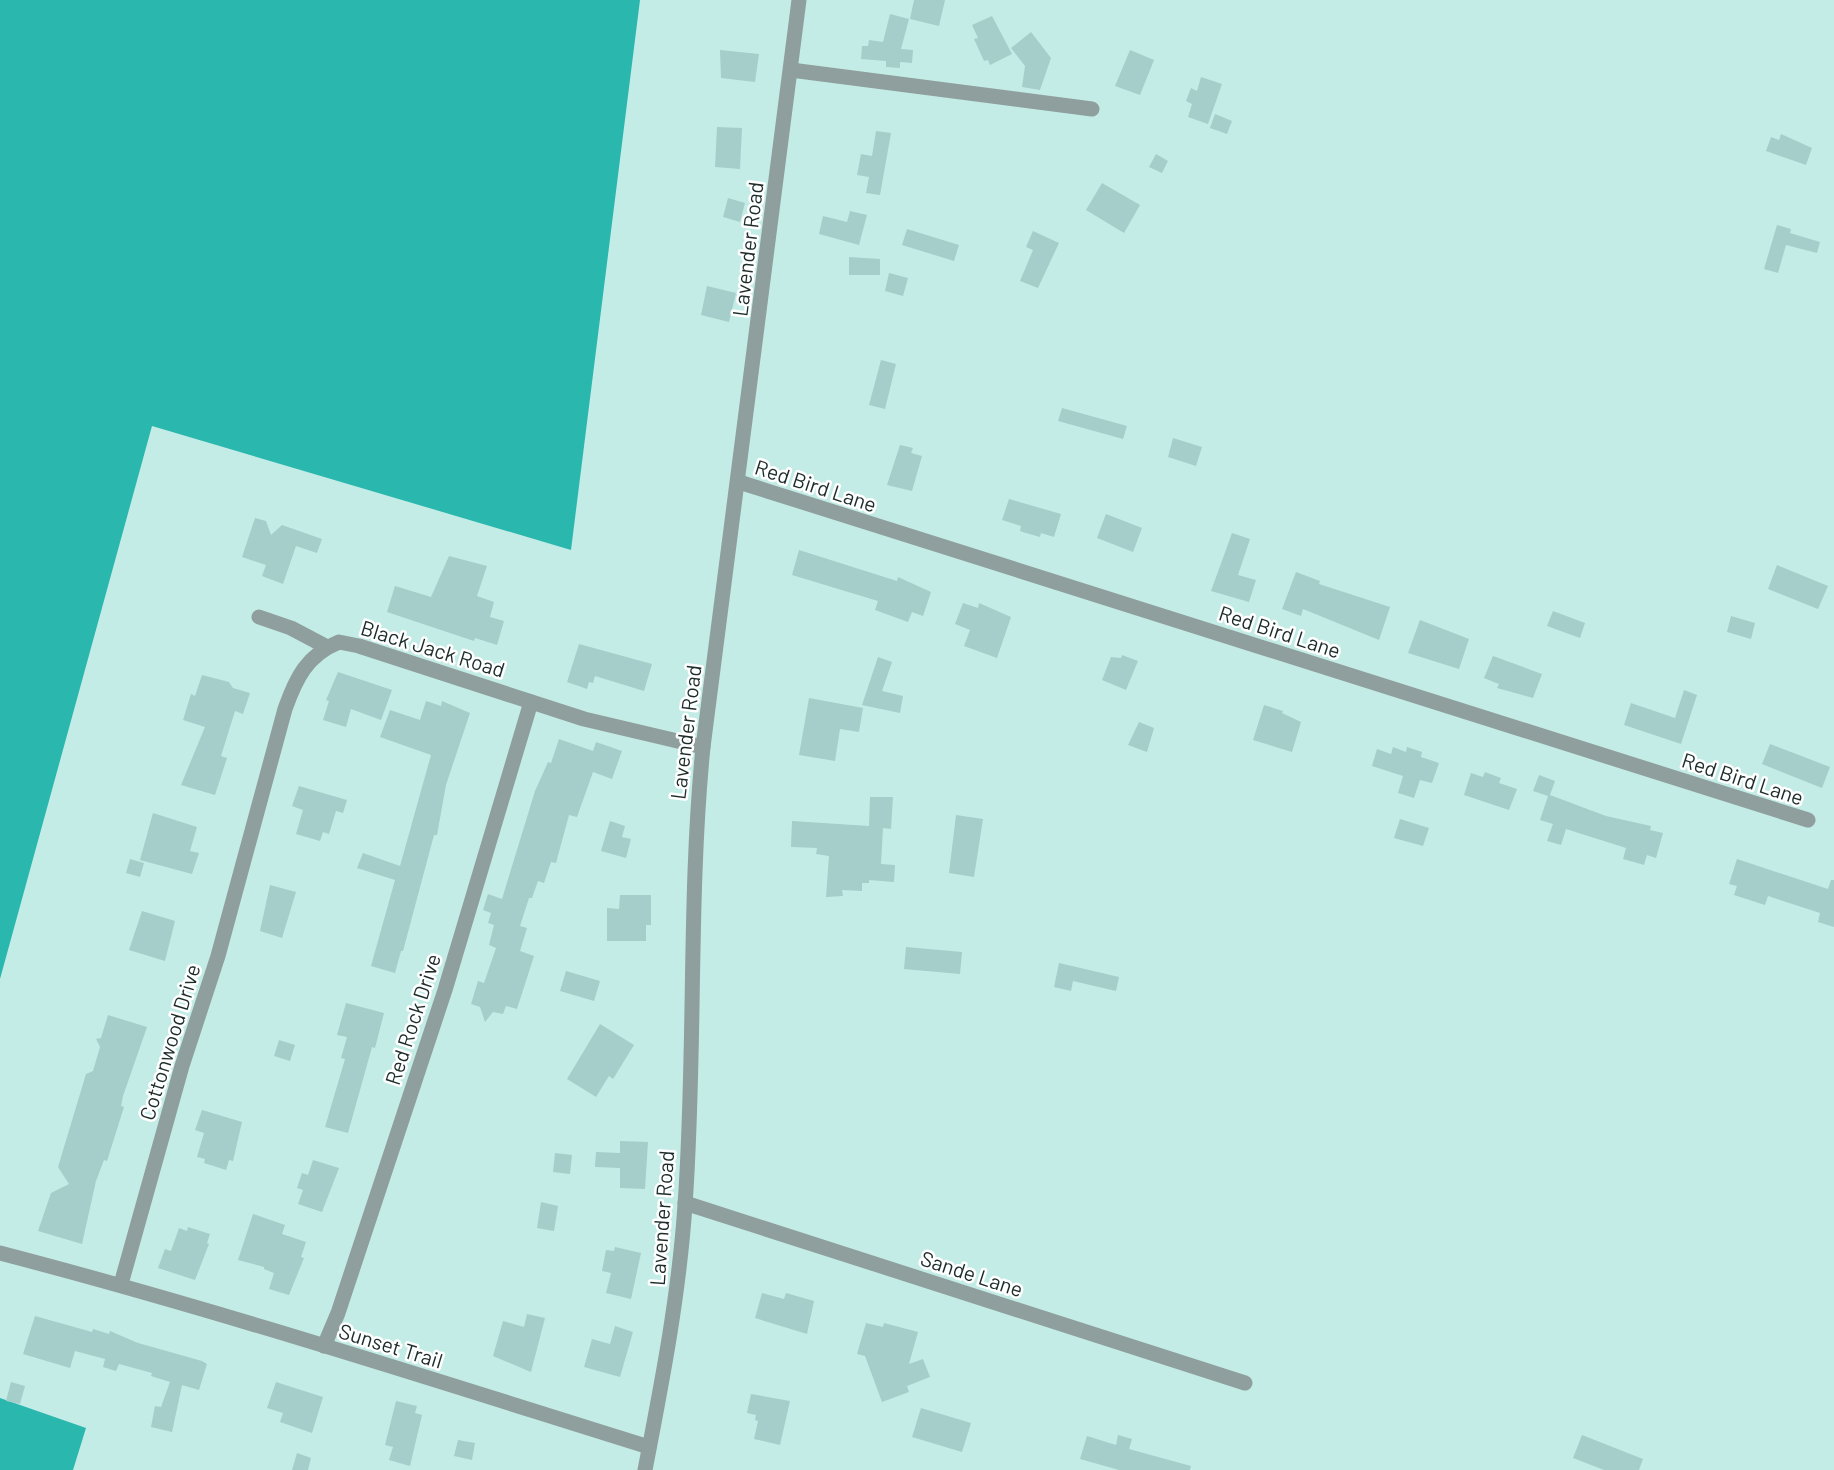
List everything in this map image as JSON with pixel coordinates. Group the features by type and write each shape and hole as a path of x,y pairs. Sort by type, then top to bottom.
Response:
{"street":[{"name":"Lavender Road","path":"645,1470 672,1324 685,1203 695,852 703,747 739,483 799,0"},
{"path":"791,70 1092,109"},
{"name":"Red Bird Lane","path":"739,483 1808,820"},
{"path":"259,617 291,628 327,647"},
{"name":"Black Jack Road","path":"327,647 339,642 359,646 584,719 703,747"},
{"name":"Cottonwood Drive","path":"121,1284 178,1077 218,957 256,811 292,688 309,660 327,647"},
{"name":"Red Rock Drive","path":"324,1346 338,1313 445,990 531,702"},
{"name":"Sande Lane","path":"685,1203 1245,1383"},
{"name":"Sunset Trail","path":"0,1253 121,1284 649,1447"}],"shaded area":[{"path":"0,0 640,0 571,550 152,426 0,979"},
{"path":"0,1398 86,1428 73,1470 0,1470"}],"building":[{"path":"914,0 945,0 939,26 910,19"},
{"path":"890,14 909,19 901,49 913,50 912,63 900,62 900,68 886,67 886,61 861,59 862,46 868,46 869,40 883,42"},
{"path":"992,16 1012,54 990,65 988,60 984,61 974,39 978,38 972,25"},
{"path":"1031,32 1051,58 1040,90 1022,87 1025,66 1011,48"},
{"path":"720,50 759,54 755,82 721,78"},
{"path":"1130,50 1154,60 1140,95 1115,86"},
{"path":"1201,77 1222,84 1208,124 1188,117 1192,104 1186,101 1191,88 1197,91"},
{"path":"1215,114 1232,121 1227,134 1210,128"},
{"path":"717,127 742,128 740,169 715,167"},
{"path":"876,131 891,133 880,195 866,193 869,177 857,175 861,154 872,156"},
{"path":"1781,134 1812,148 1806,165 1766,151 1771,137 1779,140"},
{"path":"1156,154 1168,161 1162,173 1149,167"},
{"path":"1102,183 1140,205 1124,233 1086,210"},
{"path":"728,198 745,203 740,222 723,217"},
{"path":"850,211 867,215 859,245 819,234 823,216 847,222"},
{"path":"1777,225 1791,229 1790,233 1820,242 1817,253 1786,245 1778,273 1764,269"},
{"path":"907,229 959,245 954,261 902,245"},
{"path":"1033,231 1059,243 1038,288 1020,281 1033,250 1026,247"},
{"path":"849,257 880,259 880,275 849,275"},
{"path":"889,273 908,278 903,296 885,291"},
{"path":"707,286 736,293 729,322 701,315"},
{"path":"881,360 896,364 885,409 869,405"},
{"path":"1062,408 1127,426 1123,439 1058,421"},
{"path":"1173,438 1202,447 1196,466 1168,457"},
{"path":"900,445 913,448 911,453 922,456 912,491 887,485"},
{"path":"1009,499 1061,514 1054,537 1041,533 1040,537 1026,533 1020,531 1021,526 1002,520"},
{"path":"1106,514 1142,528 1133,552 1097,538"},
{"path":"255,518 266,521 271,535 282,525 322,539 317,553 296,546 283,584 262,576 266,565 242,557"},
{"path":"1232,533 1250,539 1238,575 1256,580 1249,602 1211,591"},
{"path":"799,550 897,581 898,577 931,592 923,616 912,612 908,622 875,610 878,601 792,575"},
{"path":"449,556 487,566 477,596 494,602 490,617 504,621 497,645 475,638 474,641 387,612 395,586 431,597"},
{"path":"1777,565 1828,586 1818,609 1768,589"},
{"path":"1296,572 1320,581 1319,584 1390,607 1379,640 1303,609 1301,616 1282,609"},
{"path":"963,603 978,608 979,603 1011,617 997,658 964,646 970,630 955,624"},
{"path":"1553,611 1585,623 1580,638 1547,626"},
{"path":"1731,616 1755,623 1751,639 1727,632"},
{"path":"1420,620 1469,639 1459,669 1408,653"},
{"path":"579,644 652,664 644,691 595,676 593,683 589,682 587,689 567,682"},
{"path":"1122,655 1138,661 1126,690 1102,680 1111,657 1121,658"},
{"path":"1493,656 1542,674 1533,698 1497,688 1499,684 1484,678"},
{"path":"878,657 892,662 882,691 903,696 900,713 862,705"},
{"path":"338,672 392,690 381,720 351,709 346,727 323,720 329,701 326,700"},
{"path":"202,675 229,682 233,688 250,693 243,714 235,711 221,756 227,758 215,795 181,785 205,727 183,720 191,694 195,696"},
{"path":"1684,690 1697,695 1681,744 1624,725 1631,703 1675,718"},
{"path":"809,698 863,708 859,732 840,729 835,761 799,755"},
{"path":"426,701 441,706 442,701 470,713 446,785 437,835 434,835 395,973 371,966 395,880 357,868 363,853 400,866 431,755 380,737 390,710 420,720"},
{"path":"1264,705 1283,711 1282,713 1301,722 1292,752 1253,740"},
{"path":"1139,722 1154,728 1147,752 1128,745"},
{"path":"559,739 593,751 596,742 622,751 612,779 593,772 577,817 569,815 556,863 551,862 544,883 538,881 532,898 529,898 520,926 527,928 520,951 534,956 517,1009 506,1006 503,1014 493,1012 485,1022 480,1007 471,1004 478,981 484,983 496,948 489,945 494,925 488,923 491,913 483,910 488,894 502,899 535,791 548,762 551,763"},
{"path":"1770,744 1830,767 1822,788 1762,764"},
{"path":"1393,747 1406,752 1407,747 1422,752 1421,757 1439,763 1432,783 1420,780 1414,798 1398,793 1403,776 1372,766 1377,749 1391,754"},
{"path":"1485,772 1501,778 1499,783 1517,789 1509,810 1464,795 1471,773 1483,777"},
{"path":"1539,775 1555,781 1550,795 1606,816 1651,826 1650,830 1663,833 1656,858 1647,855 1644,865 1623,859 1626,848 1566,829 1561,845 1547,841 1553,824 1540,820 1548,796 1533,791"},
{"path":"299,786 347,800 343,813 336,811 329,834 323,832 320,841 296,834 303,810 292,806"},
{"path":"870,797 893,797 891,829 883,828 881,864 895,865 894,882 869,880 869,883 862,883 862,891 842,890 843,896 826,897 829,856 816,854 817,848 791,847 792,821 869,826"},
{"path":"153,813 197,827 190,851 199,853 192,874 140,860"},
{"path":"956,815 983,819 974,877 949,873"},
{"path":"1400,819 1429,828 1423,846 1394,838"},
{"path":"610,821 625,826 622,837 631,839 626,858 601,851"},
{"path":"130,859 144,863 140,877 126,873"},
{"path":"1737,859 1828,889 1831,880 1834,880 1834,927 1818,922 1820,913 1768,896 1765,905 1734,895 1737,886 1729,884"},
{"path":"270,885 296,892 282,938 260,931"},
{"path":"620,895 651,895 651,925 646,925 646,941 607,941 607,908 619,909"},
{"path":"142,911 175,921 165,961 129,950"},
{"path":"906,947 962,952 960,974 904,969"},
{"path":"1059,963 1119,977 1116,991 1073,981 1071,991 1054,987"},
{"path":"566,971 600,981 594,1001 560,991"},
{"path":"346,1003 384,1013 348,1133 325,1127 345,1059 341,1058 347,1037 337,1035"},
{"path":"108,1015 147,1027 123,1096 121,1106 124,1107 107,1161 104,1160 96,1181 82,1244 38,1231 51,1193 69,1184 58,1167 86,1074 93,1071 100,1047 96,1039 101,1038"},
{"path":"600,1024 634,1045 613,1079 609,1076 596,1097 567,1079"},
{"path":"279,1040 295,1045 290,1061 274,1056"},
{"path":"202,1110 242,1122 233,1161 229,1160 226,1170 204,1163 205,1159 197,1157 204,1133 195,1130"},
{"path":"620,1141 648,1142 645,1189 620,1188 620,1168 595,1167 596,1152 620,1153"},
{"path":"555,1153 572,1155 570,1174 553,1172"},
{"path":"313,1160 339,1168 322,1212 298,1204 303,1190 297,1188 302,1173 308,1175"},
{"path":"541,1202 558,1206 554,1231 537,1228"},
{"path":"253,1214 285,1225 282,1234 306,1242 301,1257 304,1258 289,1295 269,1289 274,1273 264,1267 238,1260"},
{"path":"188,1227 210,1234 207,1243 209,1244 195,1280 158,1268 165,1249 171,1251 179,1228 187,1231"},
{"path":"615,1247 641,1253 631,1299 606,1293 611,1273 602,1271 606,1250 614,1251"},
{"path":"762,1293 784,1299 786,1293 814,1301 807,1334 755,1318"},
{"path":"527,1314 545,1318 531,1372 493,1356 503,1321 524,1327"},
{"path":"35,1316 92,1332 93,1329 109,1334 110,1331 138,1343 202,1361 207,1364 199,1390 182,1385 172,1432 151,1427 155,1406 161,1407 170,1382 151,1376 152,1373 119,1364 116,1371 103,1367 105,1359 75,1351 70,1368 23,1354"},
{"path":"866,1323 883,1327 884,1323 918,1332 909,1364 923,1359 930,1377 907,1386 909,1392 882,1402 865,1356 857,1354"},
{"path":"615,1326 633,1332 620,1377 584,1367 592,1339 610,1344"},
{"path":"11,1382 25,1386 20,1404 6,1401"},
{"path":"276,1382 323,1397 312,1433 280,1422 283,1413 267,1408"},
{"path":"751,1394 790,1401 780,1445 754,1439 758,1421 755,1420 756,1415 747,1413"},
{"path":"396,1401 417,1406 415,1413 422,1415 410,1466 389,1460 393,1447 385,1445"},
{"path":"921,1408 971,1423 962,1452 912,1437"},
{"path":"1118,1435 1132,1439 1129,1449 1191,1466 1190,1470 1119,1470 1080,1459 1087,1436 1116,1445"},
{"path":"1582,1435 1643,1459 1639,1470 1604,1470 1573,1458"},
{"path":"458,1440 475,1443 472,1460 454,1456"},
{"path":"297,1453 311,1458 308,1470 292,1470"}]}
